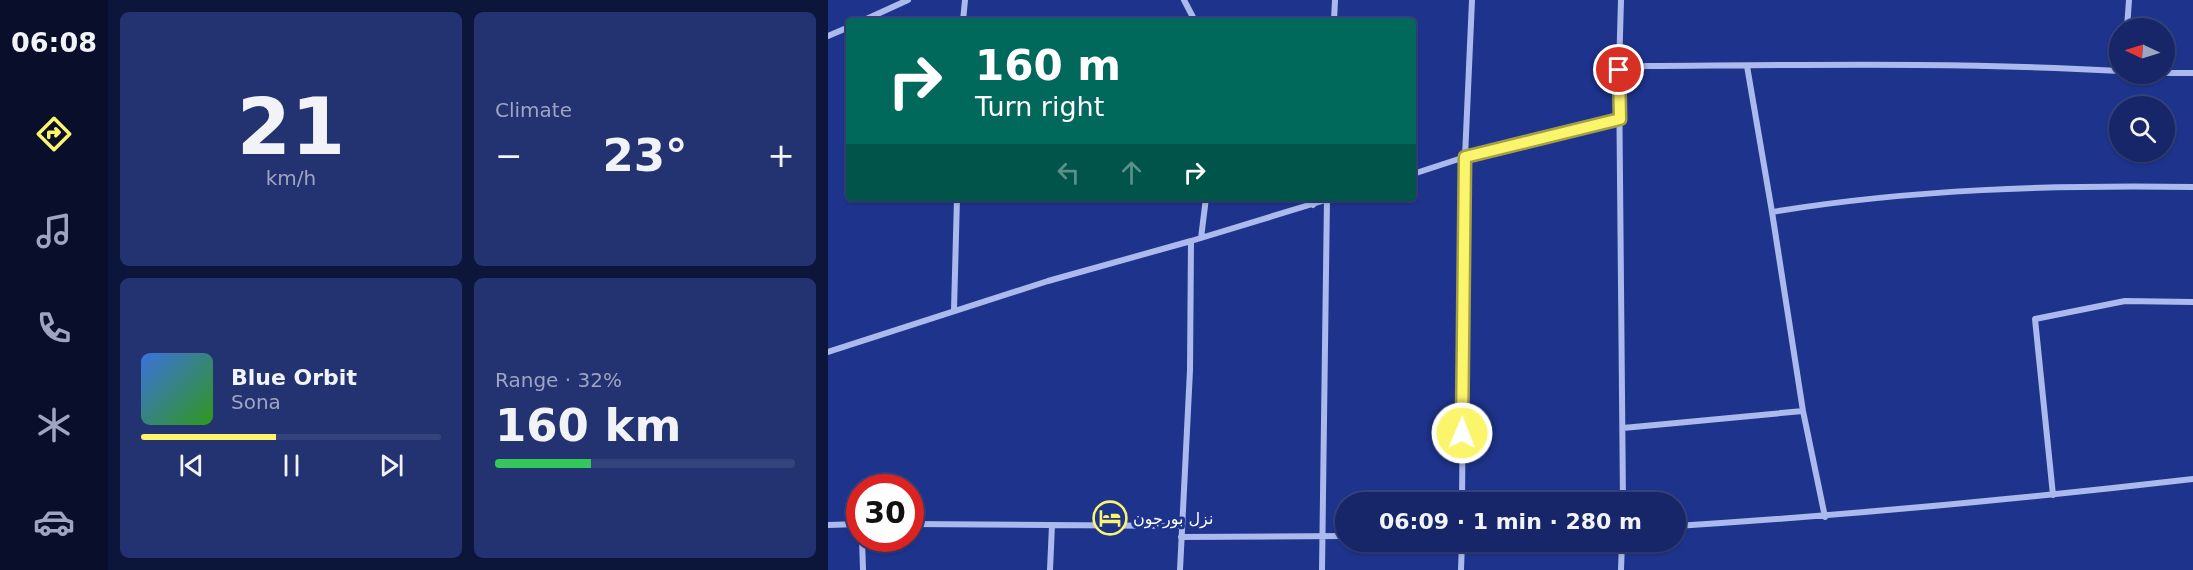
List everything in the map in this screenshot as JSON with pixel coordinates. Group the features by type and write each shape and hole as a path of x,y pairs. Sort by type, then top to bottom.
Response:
{"street":[{"path":"869,18 908,0"},
{"path":"963,18 965,0"},
{"path":"1184,0 1193,18"},
{"path":"1334,18 1335,0"},
{"path":"1462,492 1465,157 1472,0"},
{"path":"1621,0 1619,70 1623,492"},
{"path":"2128,18 2129,0"},
{"path":"828,36 846,28"},
{"path":"1619,70 1646,66 1972,65 2109,71"},
{"path":"1747,66 1803,411 1825,517"},
{"path":"2175,72 2193,73"},
{"path":"1416,173 1465,157 1620,119"},
{"path":"1772,212 1839,201 1992,190 2120,186 2193,188"},
{"path":"954,310 957,201"},
{"path":"1201,238 1206,201"},
{"path":"1309,201 1313,205"},
{"path":"828,352 1048,281 1322,201"},
{"path":"1322,570 1329,201"},
{"path":"1180,570 1190,370 1191,241"},
{"path":"2053,495 2036,319 2126,301 2193,303"},
{"path":"1623,428 1803,411"},
{"path":"1686,525 1825,517 2193,479"},
{"path":"828,525 846,524"},
{"path":"924,524 1182,526"},
{"path":"1050,570 1052,525"},
{"path":"1181,537 1335,537"},
{"path":"862,552 863,570"},
{"path":"1461,552 1461,570"},
{"path":"1622,552 1622,570"}],"place":[{"name":"نزل بورجون","path":"1110,518"}],"route":[{"path":"1462,433 1465,157 1620,119 1619,70"}]}
